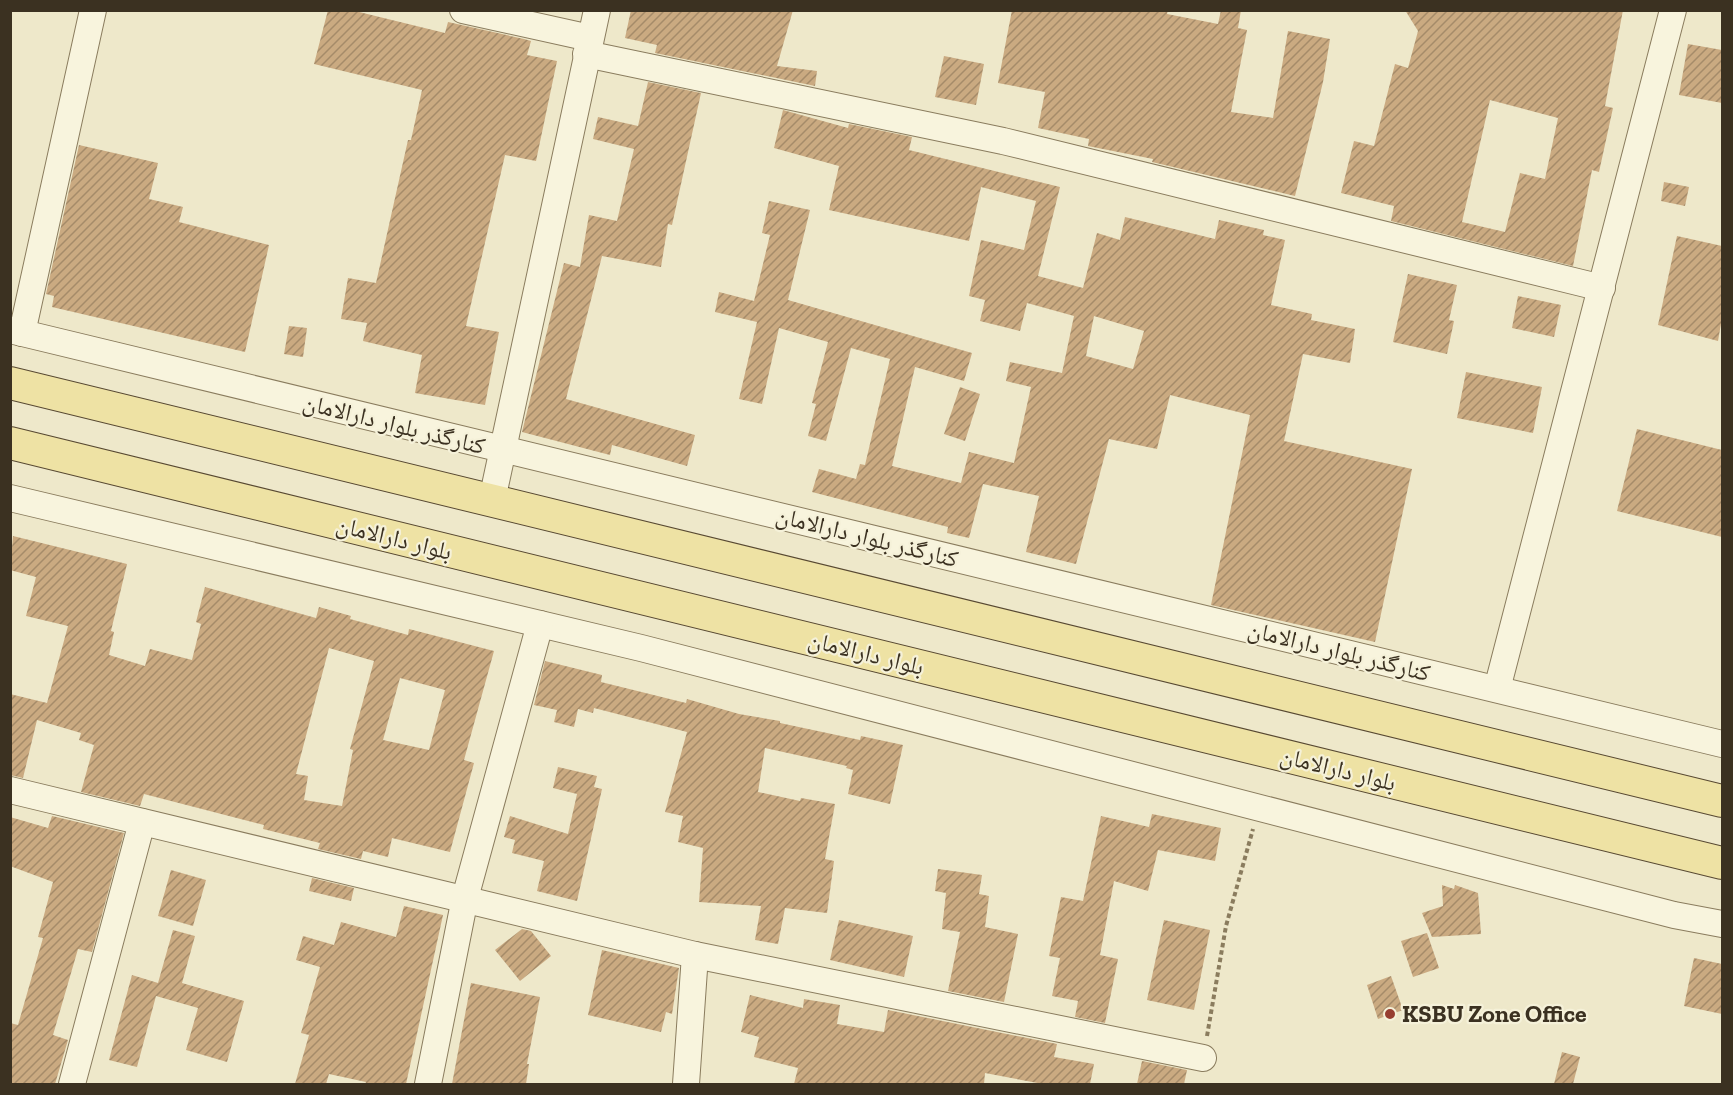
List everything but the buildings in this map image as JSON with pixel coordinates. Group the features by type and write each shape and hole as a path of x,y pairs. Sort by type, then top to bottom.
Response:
{"main road":[{"path":"10,383 1722,801"},
{"name":"بلوار دارالامان","path":"10,443 1722,864"}],"street":[{"path":"16,331 93,10"},
{"path":"463,10 588,46 1003,141 1602,288"},
{"path":"492,500 597,10"},
{"path":"1497,689 1673,10"},
{"name":"کنارگذر بلوار دارالامان","path":"16,331 1722,744"},
{"path":"10,498 653,650 1674,915 1722,924"},
{"path":"428,1084 465,898 540,624"},
{"path":"10,790 695,955 1203,1058"},
{"path":"72,1084 142,822"},
{"path":"686,1084 695,955"}],"path":[{"path":"1203,1058 1226,926 1259,806"}],"place":[{"name":"KSBU Zone Office","path":"1390,1014"}]}
